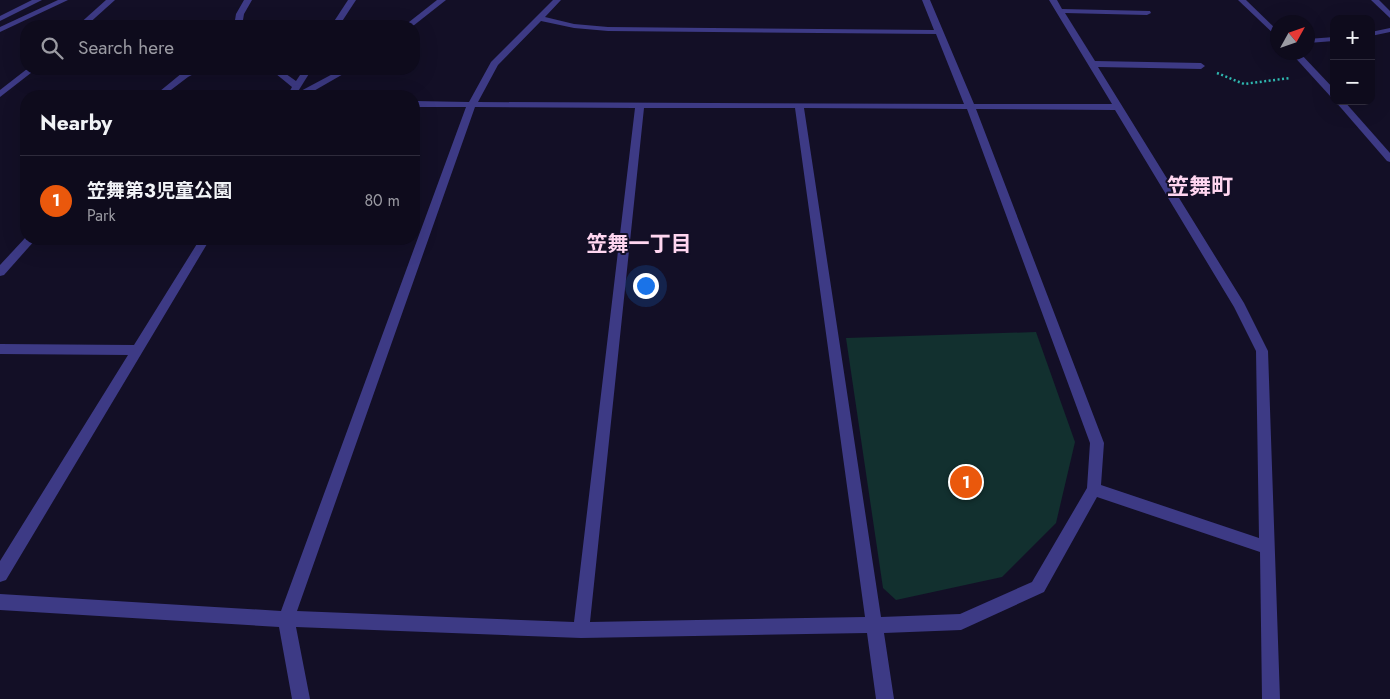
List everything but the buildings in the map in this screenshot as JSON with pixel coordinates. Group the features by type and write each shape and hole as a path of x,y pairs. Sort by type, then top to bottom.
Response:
{"street":[{"path":"0,18 38,0"},
{"path":"21,20 64,0"},
{"path":"88,20 112,0"},
{"path":"239,20 240,14 248,0"},
{"path":"339,20 352,0"},
{"path":"416,20 442,0"},
{"path":"301,699 286,619 472,104 494,64 557,0"},
{"path":"0,602 286,619 581,630 875,626 961,622 1038,587 1094,489 1097,443 970,106 926,0"},
{"path":"1053,0 1240,306 1262,351 1271,699"},
{"path":"1242,0 1270,28"},
{"path":"1375,0 1390,16"},
{"path":"1060,11 1147,13"},
{"path":"539,18 574,26 608,29 938,32"},
{"path":"0,30 20,21"},
{"path":"1375,33 1390,30"},
{"path":"1315,40 1330,39"},
{"path":"1301,60 1330,91"},
{"path":"1093,64 1201,66"},
{"path":"0,94 24,75"},
{"path":"166,90 187,75"},
{"path":"282,75 297,86"},
{"path":"295,90 304,75"},
{"path":"310,90 337,75"},
{"path":"420,104 1119,107"},
{"path":"581,630 640,104"},
{"path":"1343,105 1389,154"},
{"path":"799,106 885,699"},
{"path":"0,272 25,245"},
{"path":"0,576 201,245"},
{"path":"0,349 137,350"},
{"path":"1094,489 1266,547"}],"path":[{"path":"1201,66 1244,84 1316,76"}],"green space":[{"path":"1036,332 1075,442 1056,523 1002,577 896,600 883,588 846,338"}],"place":[{"name":"笠舞第３児童公園","path":"966,482"}],"district":[{"name":"笠舞町","path":"1200,186"},
{"name":"笠舞一丁目","path":"639,244"}]}
